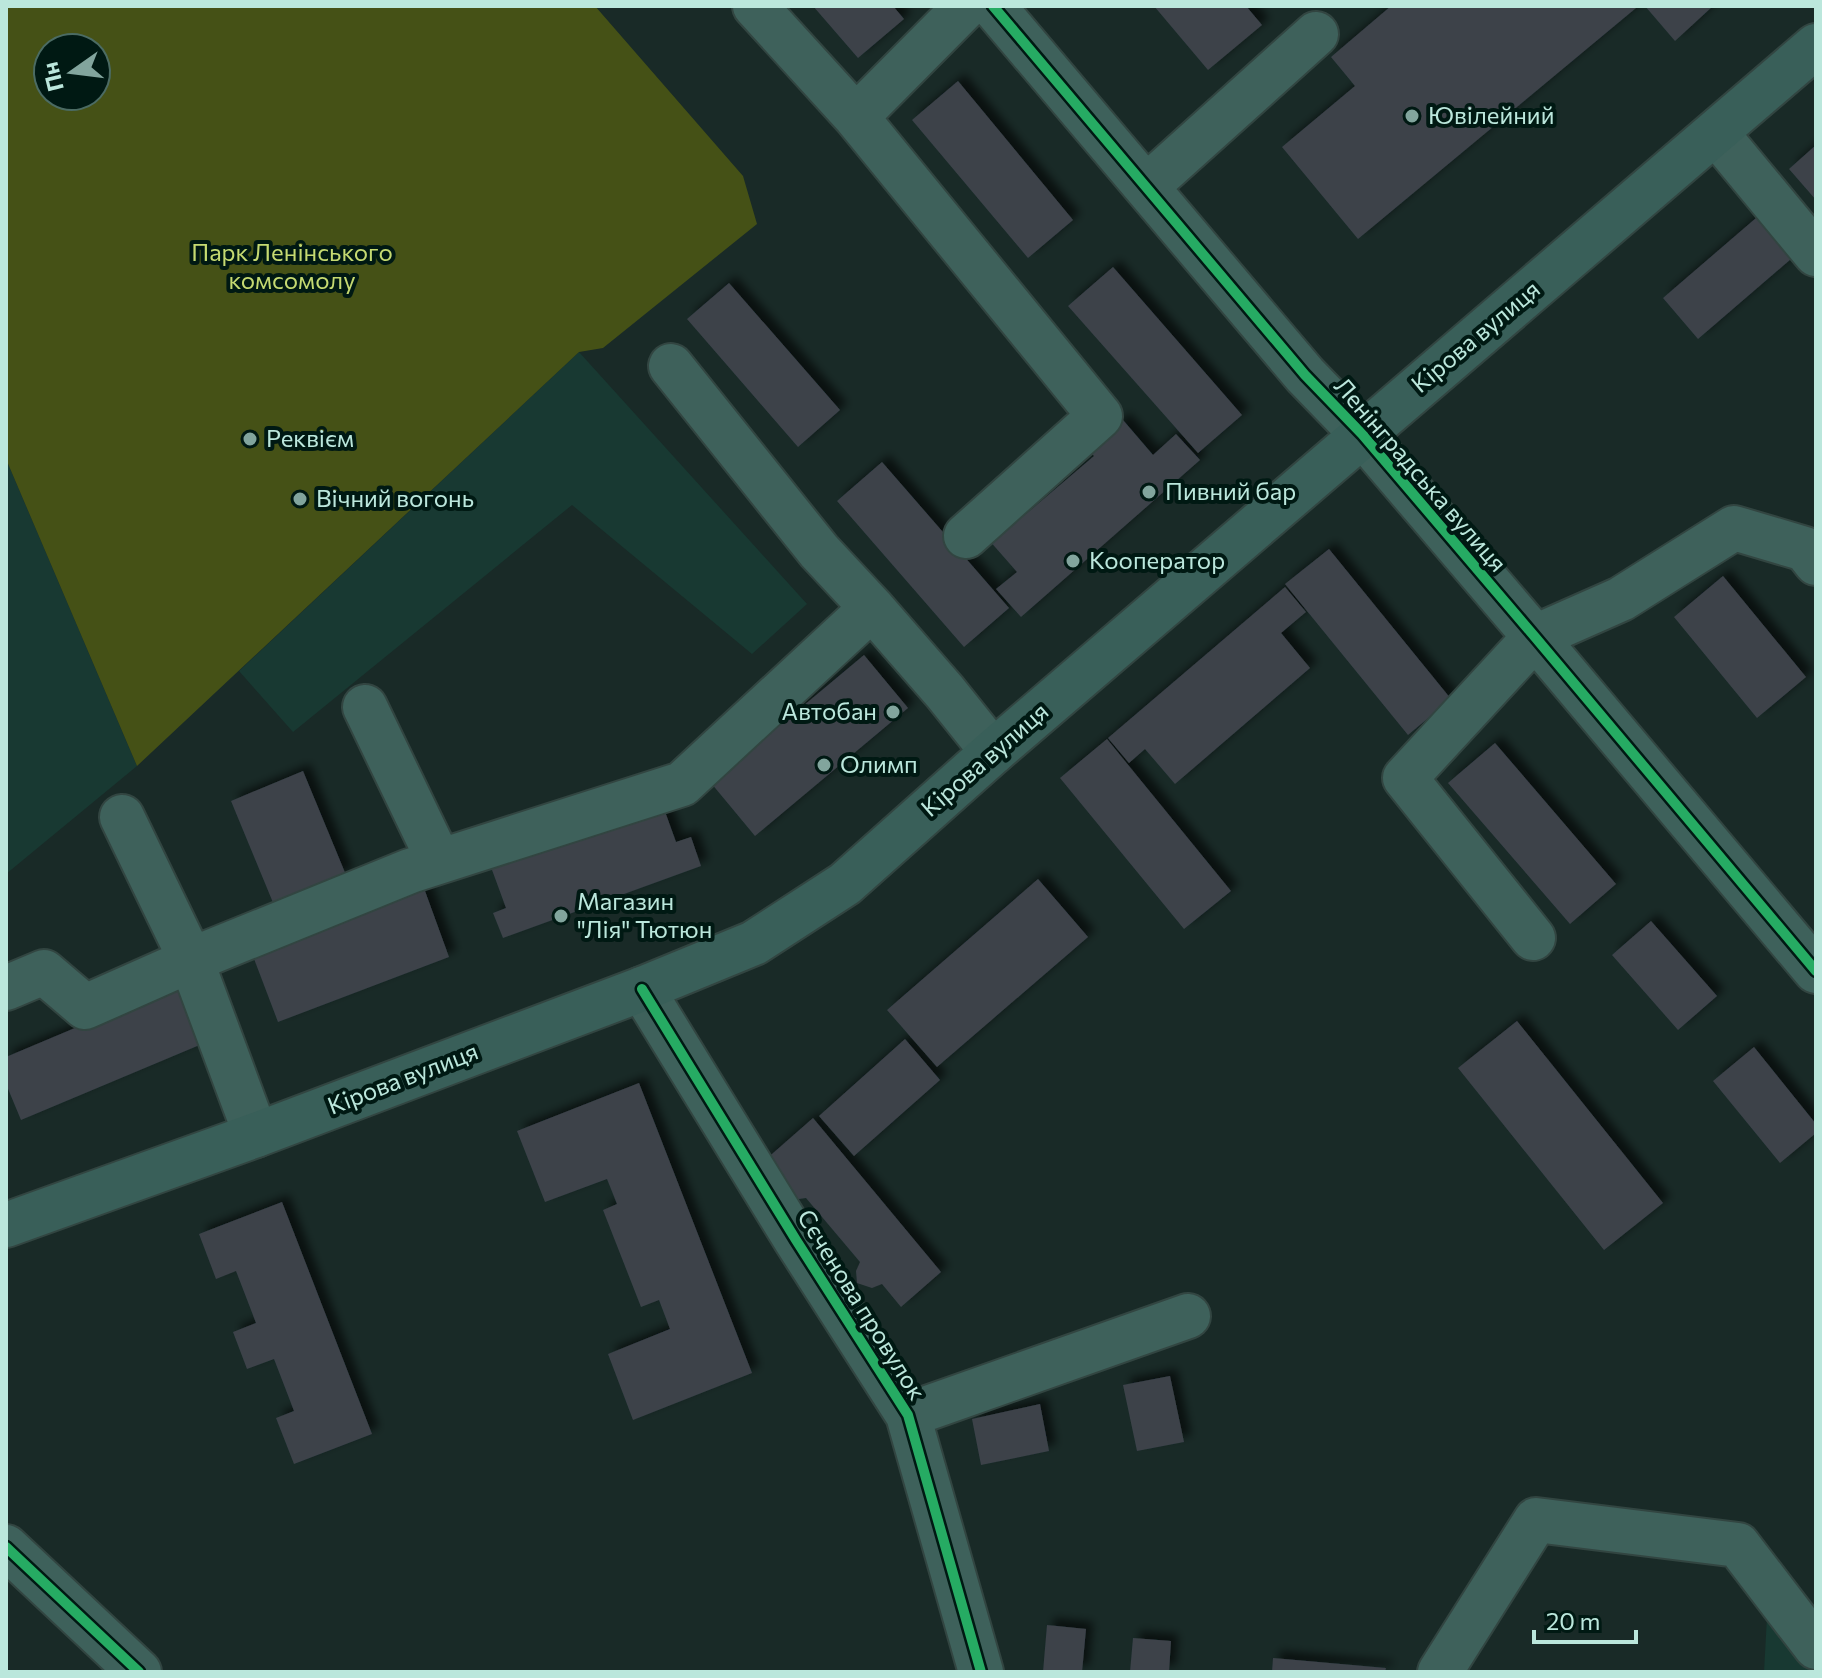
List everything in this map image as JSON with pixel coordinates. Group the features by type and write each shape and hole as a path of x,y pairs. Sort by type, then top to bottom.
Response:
{"main road":[{"name":"Кірова вулиця","path":"6,1225 256,1135 642,989 754,943 845,884 993,752 1816,46"}],"street":[{"path":"755,6 856,117 1100,416 966,536"},
{"path":"856,117 966,6"},
{"name":"Ленінградська вулиця","path":"993,6 1305,375 1362,434 1816,971"},
{"path":"1146,187 1316,34"},
{"path":"1716,133 1816,254"},
{"path":"671,366 819,551 945,692 993,752"},
{"path":"1533,938 1405,778 1535,637 1621,599 1734,528 1805,549 1816,563"},
{"path":"6,988 44,972 85,1007 191,960 439,861 682,784 872,608"},
{"path":"365,707 439,861"},
{"path":"122,817 191,960 256,1135"},
{"name":"Сєченова провулок","path":"642,989 908,1415 981,1672"},
{"path":"908,1415 1188,1316"},
{"path":"1440,1672 1536,1520 1738,1545 1816,1647"},
{"path":"6,1547 139,1672"}],"shaded area":[{"path":"579,352 807,604 752,654 572,505 293,732 239,671"},
{"path":"6,459 137,766 6,874"},
{"path":"1816,1614 1816,1672 1764,1672 1767,1617"}],"green space":[{"name":"Парк Ленінського комсомолу","path":"6,6 595,6 743,176 757,224 603,348 579,352 137,766 6,459"}],"building":[{"path":"813,6 893,6 904,19 858,58"},
{"path":"1154,6 1246,6 1262,25 1208,70"},
{"name":"Ювілейний","path":"1391,6 1636,8 1358,239 1282,147 1355,86 1331,57"},
{"path":"1645,6 1713,6 1675,41"},
{"path":"958,81 1073,220 1028,258 912,120"},
{"path":"1816,145 1816,200 1789,169"},
{"path":"1756,218 1791,259 1698,339 1663,298"},
{"path":"1113,267 1242,415 1198,453 1068,306"},
{"path":"729,283 840,410 798,447 687,319"},
{"path":"1123,420 1153,455 1176,434 1200,460 1021,617 996,589 1017,572 988,539 1022,509 1026,514 1094,456 1089,450"},
{"path":"882,462 1009,608 964,647 837,501"},
{"path":"1329,549 1451,699 1408,735 1285,584"},
{"path":"1723,576 1806,677 1757,718 1674,617"},
{"path":"1285,587 1306,612 1281,633 1310,668 1175,784 1145,749 1129,763 1108,738"},
{"path":"864,655 908,708 755,836 711,783"},
{"path":"1107,739 1231,891 1184,929 1060,778"},
{"path":"1495,743 1616,884 1570,924 1448,783"},
{"path":"303,771 346,875 274,905 231,801"},
{"path":"659,795 676,842 691,837 701,866 503,938 493,913 506,908 488,859"},
{"path":"1038,879 1088,937 937,1067 887,1010"},
{"path":"421,880 449,957 278,1022 248,943"},
{"path":"1651,921 1717,996 1678,1030 1612,955"},
{"path":"177,985 202,1044 21,1120 6,1084 6,1057"},
{"path":"1517,1021 1663,1203 1604,1250 1458,1068"},
{"path":"905,1039 940,1080 854,1156 819,1116"},
{"path":"1754,1047 1816,1124 1816,1133 1780,1163 1713,1081"},
{"path":"639,1083 752,1373 633,1420 608,1354 670,1329 659,1300 641,1307 603,1210 617,1204 607,1179 545,1202 517,1131"},
{"path":"813,1118 941,1272 901,1307 882,1284 872,1288 857,1283 856,1271 860,1262 806,1198 785,1201 764,1161"},
{"path":"282,1202 372,1434 294,1464 276,1418 294,1411 274,1359 247,1369 233,1332 256,1323 236,1271 216,1279 199,1234"},
{"path":"1170,1376 1184,1442 1137,1451 1123,1385"},
{"path":"1040,1404 1049,1451 981,1465 972,1419"},
{"path":"1047,1625 1086,1629 1082,1672 1043,1672"},
{"path":"1133,1638 1171,1641 1169,1672 1130,1672"},
{"path":"1273,1658 1386,1668 1385,1672 1272,1672"}],"cycle path":[{"path":"993,6 1305,375 1362,434 1816,971"},
{"path":"642,989 908,1415 981,1672"},
{"path":"6,1547 139,1672"}],"place":[{"name":"Ювілейний","path":"1412,116"},
{"name":"Реквієм","path":"250,439"},
{"name":"Пивний бар","path":"1149,492"},
{"name":"Вічний вогонь","path":"300,499"},
{"name":"Кооператор","path":"1073,561"},
{"name":"Автобан","path":"893,712"},
{"name":"Олимп","path":"824,765"},
{"name":"Магазин \"Лія\" Тютюн","path":"561,916"}]}
